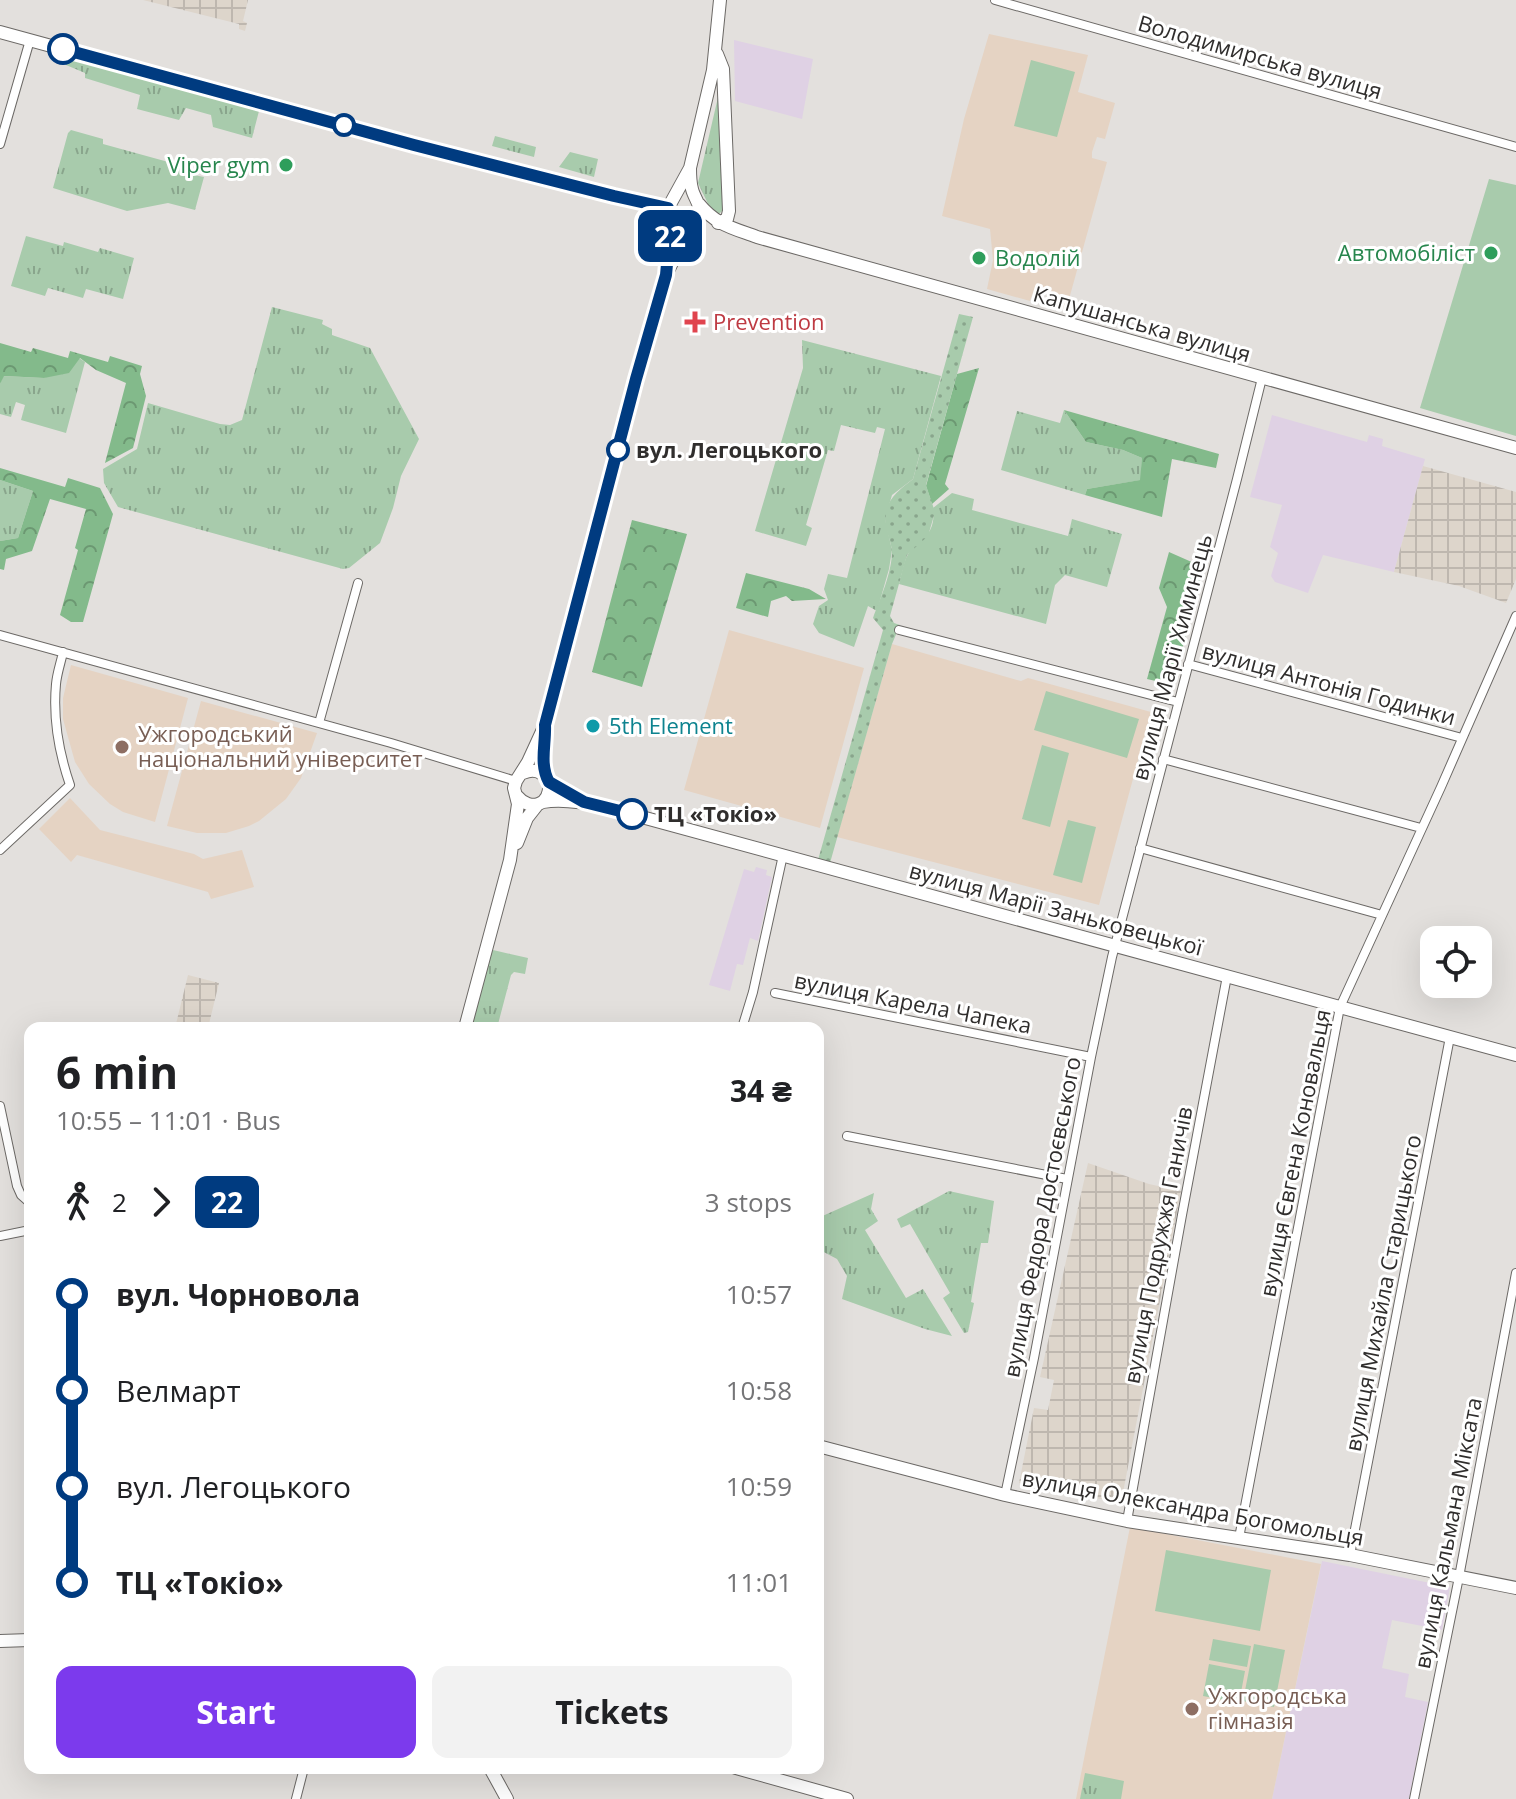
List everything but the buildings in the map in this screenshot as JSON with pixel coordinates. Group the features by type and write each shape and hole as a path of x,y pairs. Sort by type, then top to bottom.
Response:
{"street":[{"path":"666,275 671,209 690,168 716,51 720,0"},
{"name":"Володимирська вулиця","path":"995,0 1516,147"},
{"path":"0,32 428,149 671,209"},
{"path":"0,144 30,40"},
{"path":"716,51 723,69 729,211 727,219 718,223"},
{"path":"467,1022 511,855 518,804 514,788 545,725 666,275 690,226 699,218 690,168"},
{"path":"671,209 681,195 698,202"},
{"name":"Капушанська вулиця","path":"698,202 718,223 757,237"},
{"path":"671,209 680,227 690,226"},
{"path":"729,211 740,226 757,237"},
{"name":"Капушанська вулиця","path":"690,226 709,226 757,237 1516,448"},
{"name":"вулиця Марії Химинець","path":"1115,945 1262,378"},
{"path":"319,723 358,583"},
{"name":"вулиця Євгена Коновальця","path":"1239,1538 1340,1007 1516,616"},
{"path":"899,630 1178,702"},
{"path":"0,635 519,777 535,770 547,779"},
{"path":"0,850 70,785 57,729 56,684 63,652"},
{"name":"вулиця Антонія Годинки","path":"1188,664 1462,738"},
{"path":"511,855 527,818 548,794 544,766 545,725"},
{"path":"1163,759 1421,828"},
{"name":"вулиця Марії Заньковецької","path":"547,779 584,802 1516,1055"},
{"path":"516,795 523,803 540,803"},
{"name":"вулиця Марії Заньковецької","path":"540,803 556,800 584,802"},
{"path":"1140,848 1382,915"},
{"path":"744,1022 783,855"},
{"name":"вулиця Федора Достоєвського","path":"1005,1495 1115,945"},
{"name":"вулиця Подружжя Ганичів","path":"1127,1521 1227,976"},
{"name":"вулиця Карела Чапека","path":"775,993 1091,1057"},
{"name":"вулиця Михайла Старицького","path":"1350,1555 1450,1037"},
{"path":"0,1106 17,1186 24,1198"},
{"path":"847,1136 1067,1179"},
{"path":"0,1236 24,1231"},
{"name":"вулиця Кальмана Міксата","path":"1414,1799 1516,1273"},
{"name":"вулиця Олександра Богомольця","path":"824,1448 1005,1495 1127,1521 1350,1555 1516,1588"},
{"path":"0,1641 24,1640"},
{"path":"296,1799 302,1774"},
{"path":"493,1774 507,1799"},
{"path":"757,1774 847,1799"}],"shaded area":[{"path":"143,0 248,0 243,21 247,23 245,31 239,29 239,24"},
{"path":"989,34 1088,55 1078,92 1115,103 1105,139 1097,137 1092,152 1092,158 1107,162 1066,310 1047,306 1051,292 1035,287 1030,301 987,289 993,260 990,229 942,216 964,119"},
{"path":"734,40 813,59 802,119 735,101"},
{"path":"1272,415 1367,442 1369,435 1383,439 1382,446 1425,459 1394,572 1323,555 1308,593 1275,582 1271,576 1278,553 1270,547 1282,505 1250,497"},
{"path":"1423,466 1516,492 1516,579 1506,603 1459,586 1394,572"},
{"path":"729,630 864,668 820,828 684,790"},
{"path":"892,644 1017,680 1028,678 1151,712 1099,905 837,837"},
{"name":"Ужгородський національний університет","path":"71,665 188,698 155,822 123,812 110,804 89,784 75,762 63,719 63,698"},
{"path":"201,701 317,733 301,778 286,799 259,821 226,833 197,833 167,826"},
{"name":"Ужгородський національний університет","path":"70,798 100,830 203,859 242,850 254,887 211,899 208,892 77,855 71,862 39,829"},
{"path":"756,867 767,870 766,875 772,877 758,941 750,938 743,965 737,964 730,991 709,985 744,869 754,872"},
{"path":"188,975 219,983 209,1022 176,1022"},
{"path":"1088,1163 1149,1184 1181,1191 1121,1503 1019,1483 1034,1408 1048,1410 1054,1380 1040,1377"},
{"name":"Ужгородська гімназія","path":"1130,1527 1321,1564 1272,1799 1076,1799"},
{"path":"1322,1561 1450,1587 1442,1630 1392,1620 1382,1668 1409,1674 1405,1697 1428,1702 1409,1799 1272,1799"}],"green space":[{"path":"68,58 259,111 252,138 213,127 211,115 186,108 179,120 137,109 140,95 85,78 85,73 66,65"},
{"path":"1031,60 1075,72 1057,137 1014,126"},
{"path":"719,93 724,209 717,214 710,208 698,183"},
{"path":"71,130 103,139 103,144 190,168 189,174 204,177 195,210 168,203 127,211 53,188"},
{"path":"495,136 536,147 534,157 492,146"},
{"path":"570,152 598,159 594,177 559,167"},
{"name":"Автомобіліст","path":"1489,179 1516,185 1516,436 1420,408"},
{"path":"26,236 98,252 100,248 134,258 123,299 86,289 83,298 48,288 45,296 11,286"},
{"path":"272,307 323,320 322,324 332,329 332,335 370,348 419,439 401,476 380,543 349,568 343,569 118,507 104,483 103,469 137,449 148,403 220,424 230,425 242,420"},
{"path":"959,314 973,317 926,485 935,512 928,536 907,555 890,616 894,623 900,625 830,863 818,860 883,630 873,618 890,568 891,547 885,523 886,512 894,496 913,479"},
{"path":"802,340 941,376 913,479 892,495 885,519 892,550 877,611 868,606 854,647 819,633 813,624 819,606 828,600 824,589 828,574 847,578 885,429 877,427 875,433 841,425 834,451 828,450 806,525 812,528 806,546 755,531 803,368"},
{"path":"0,343 68,358 70,351 108,362 110,356 142,366 140,374 146,396 133,448 105,463 126,383 96,370 80,358 69,373 44,378 4,376 0,384"},
{"path":"79,358 85,362 66,433 21,420 25,405 16,402 11,417 0,414 3,376 44,378"},
{"path":"979,368 945,484 949,489 932,504 926,486 957,374"},
{"path":"1064,410 1086,442 1123,450 1142,458 1141,480 1087,489 1085,495 1001,470 1017,411 1060,423"},
{"path":"1064,410 1219,454 1216,468 1172,459 1162,517 1085,495 1087,489 1140,480 1142,458 1123,450 1086,442"},
{"path":"0,468 65,487 68,478 100,488 113,514 83,622 71,622 60,615 86,509 50,499 32,551 6,559 4,570 0,569 0,541 18,538 33,491 0,480"},
{"path":"0,480 33,491 18,538 0,541"},
{"path":"952,493 974,499 972,510 1068,536 1072,519 1122,534 1107,587 1065,575 1055,585 1046,624 899,584 906,558 932,526 933,508"},
{"path":"632,520 687,534 642,687 592,672"},
{"path":"1169,552 1203,567 1173,685 1147,679 1167,607 1159,588"},
{"path":"746,573 809,589 826,599 792,601 786,596 771,601 768,617 736,608"},
{"path":"1046,691 1139,719 1127,758 1034,730"},
{"path":"1042,745 1069,753 1050,827 1022,819"},
{"path":"1068,820 1096,827 1082,883 1053,875"},
{"path":"491,952 528,958 525,974 514,972 511,975 499,1022 473,1022"},
{"path":"949,1191 994,1201 988,1243 981,1243 968,1332 964,1333 943,1298 950,1293 910,1224 901,1228 897,1219"},
{"path":"874,1193 871,1209 878,1221 865,1230 906,1298 923,1289 952,1336 842,1299 847,1276 837,1259 824,1252 824,1215"},
{"path":"1166,1550 1271,1570 1260,1631 1155,1611"},
{"path":"1213,1639 1251,1646 1247,1667 1209,1660"},
{"path":"1254,1644 1285,1650 1274,1707 1243,1701"},
{"path":"1209,1664 1245,1671 1239,1703 1203,1696"},
{"path":"1085,1773 1124,1781 1121,1799 1080,1799"}],"bus line":[{"name":"22","path":"63,49 414,145 668,208 671,221 666,275 545,725 543,752 545,776 549,782 584,802 632,814"}],"place":[{"name":"Viper gym","path":"286,165"},
{"name":"Автомобіліст","path":"1491,253"},
{"name":"Водолій","path":"979,258"},
{"name":"Prevention","path":"695,322"},
{"name":"вул. Легоцького","path":"618,450"},
{"name":"5th Element","path":"593,726"},
{"name":"Ужгородський національний університет","path":"122,747"},
{"name":"ТЦ «Токіо»","path":"632,814"},
{"name":"Ужгородська гімназія","path":"1192,1709"}]}
